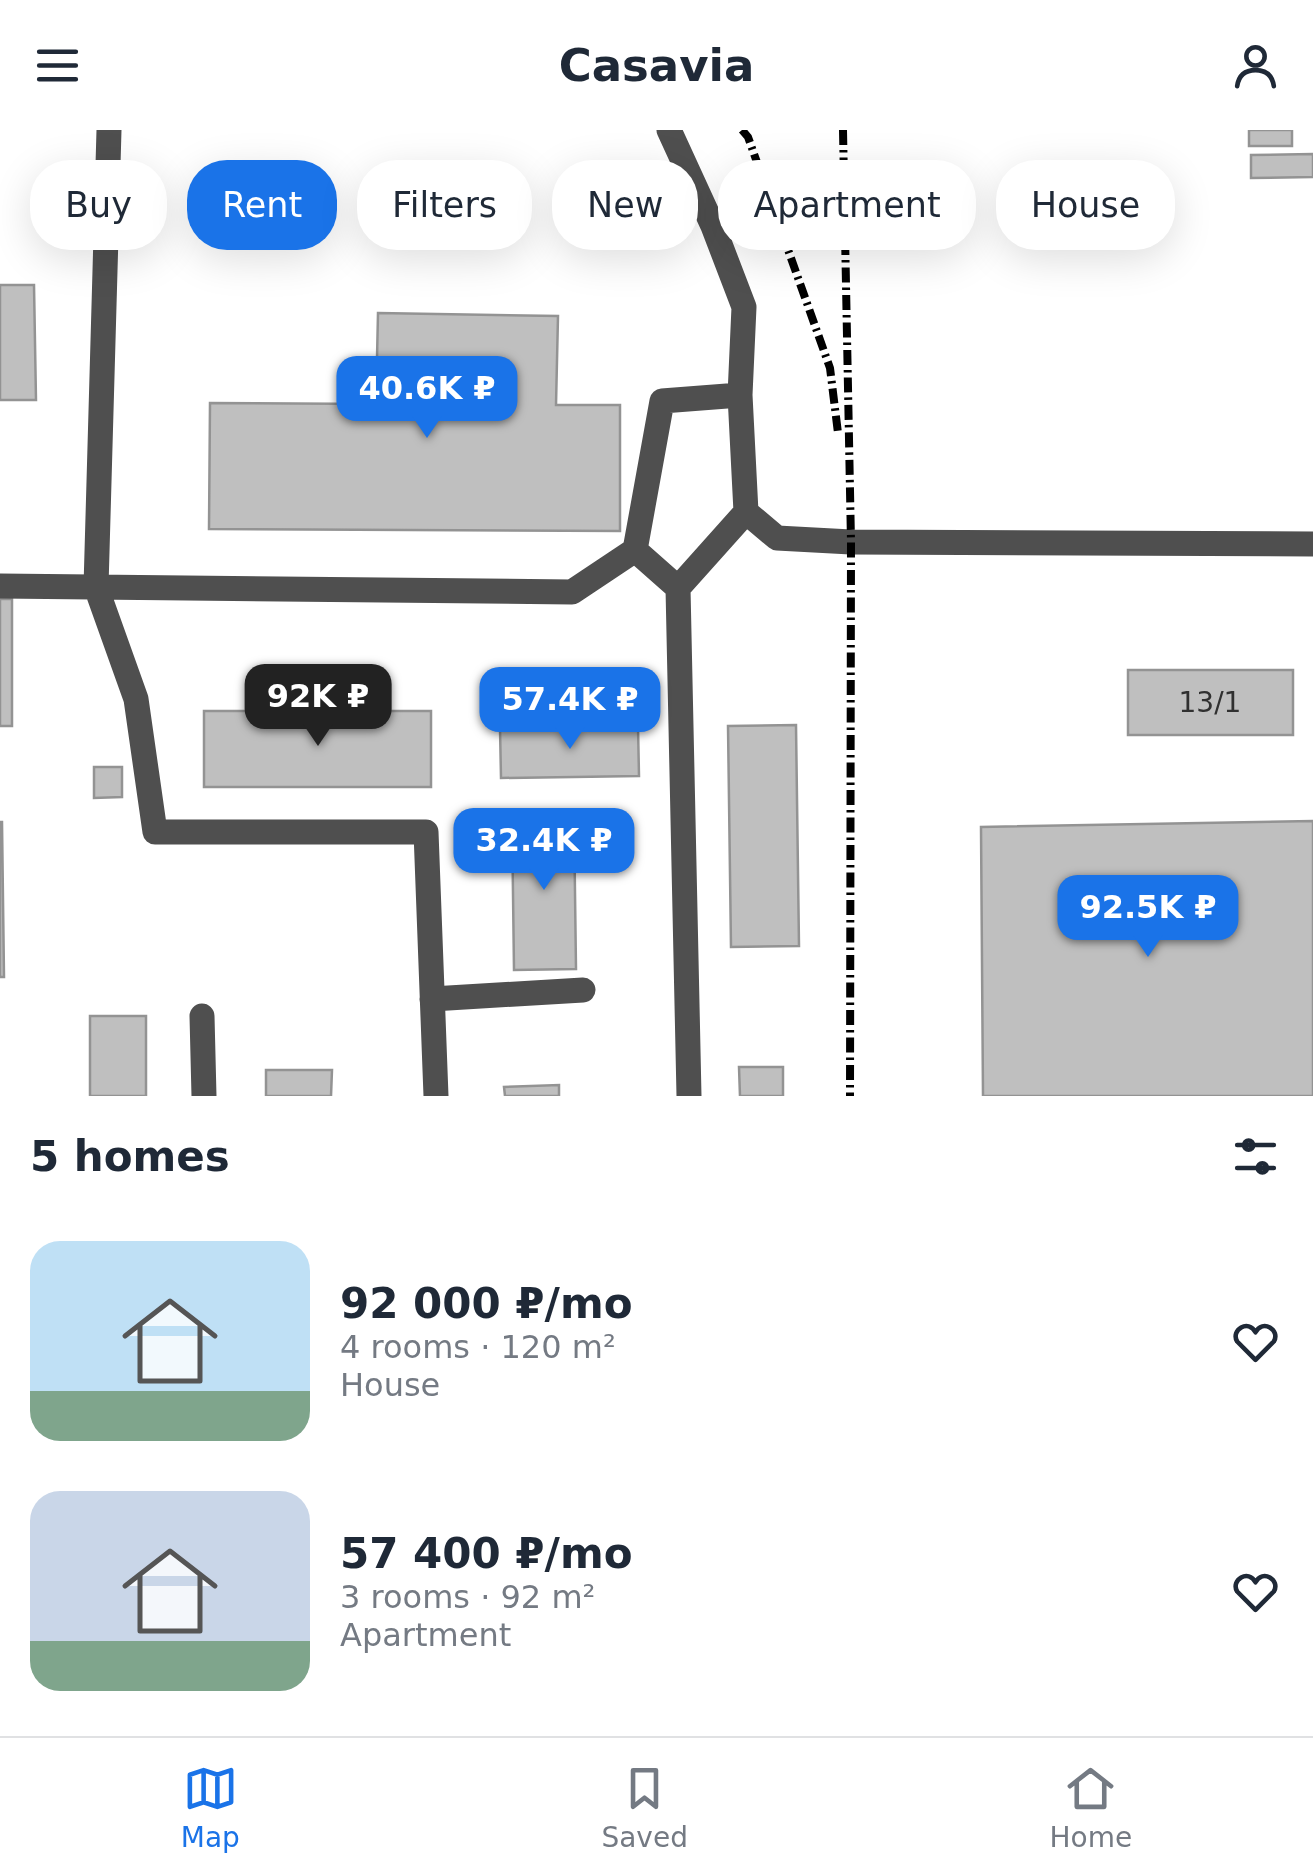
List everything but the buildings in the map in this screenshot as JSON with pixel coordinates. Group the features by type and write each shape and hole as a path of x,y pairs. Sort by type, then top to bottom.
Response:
{"lane":[{"path":"109,130 96,587 136,699 155,832 426,832 436,1096"},
{"path":"669,130 713,226 744,307 740,395 746,512 678,588 689,1096"},
{"path":"0,586 572,592 634,550 662,402 740,395"},
{"path":"746,512 777,538 851,542 1313,544"},
{"path":"634,550 678,588"},
{"path":"432,998 582,990"},
{"path":"202,1016 204,1096"}],"railway":[{"path":"742,130 748,137 830,368 838,433"},
{"path":"843,130 851,542 850,1096"}]}
